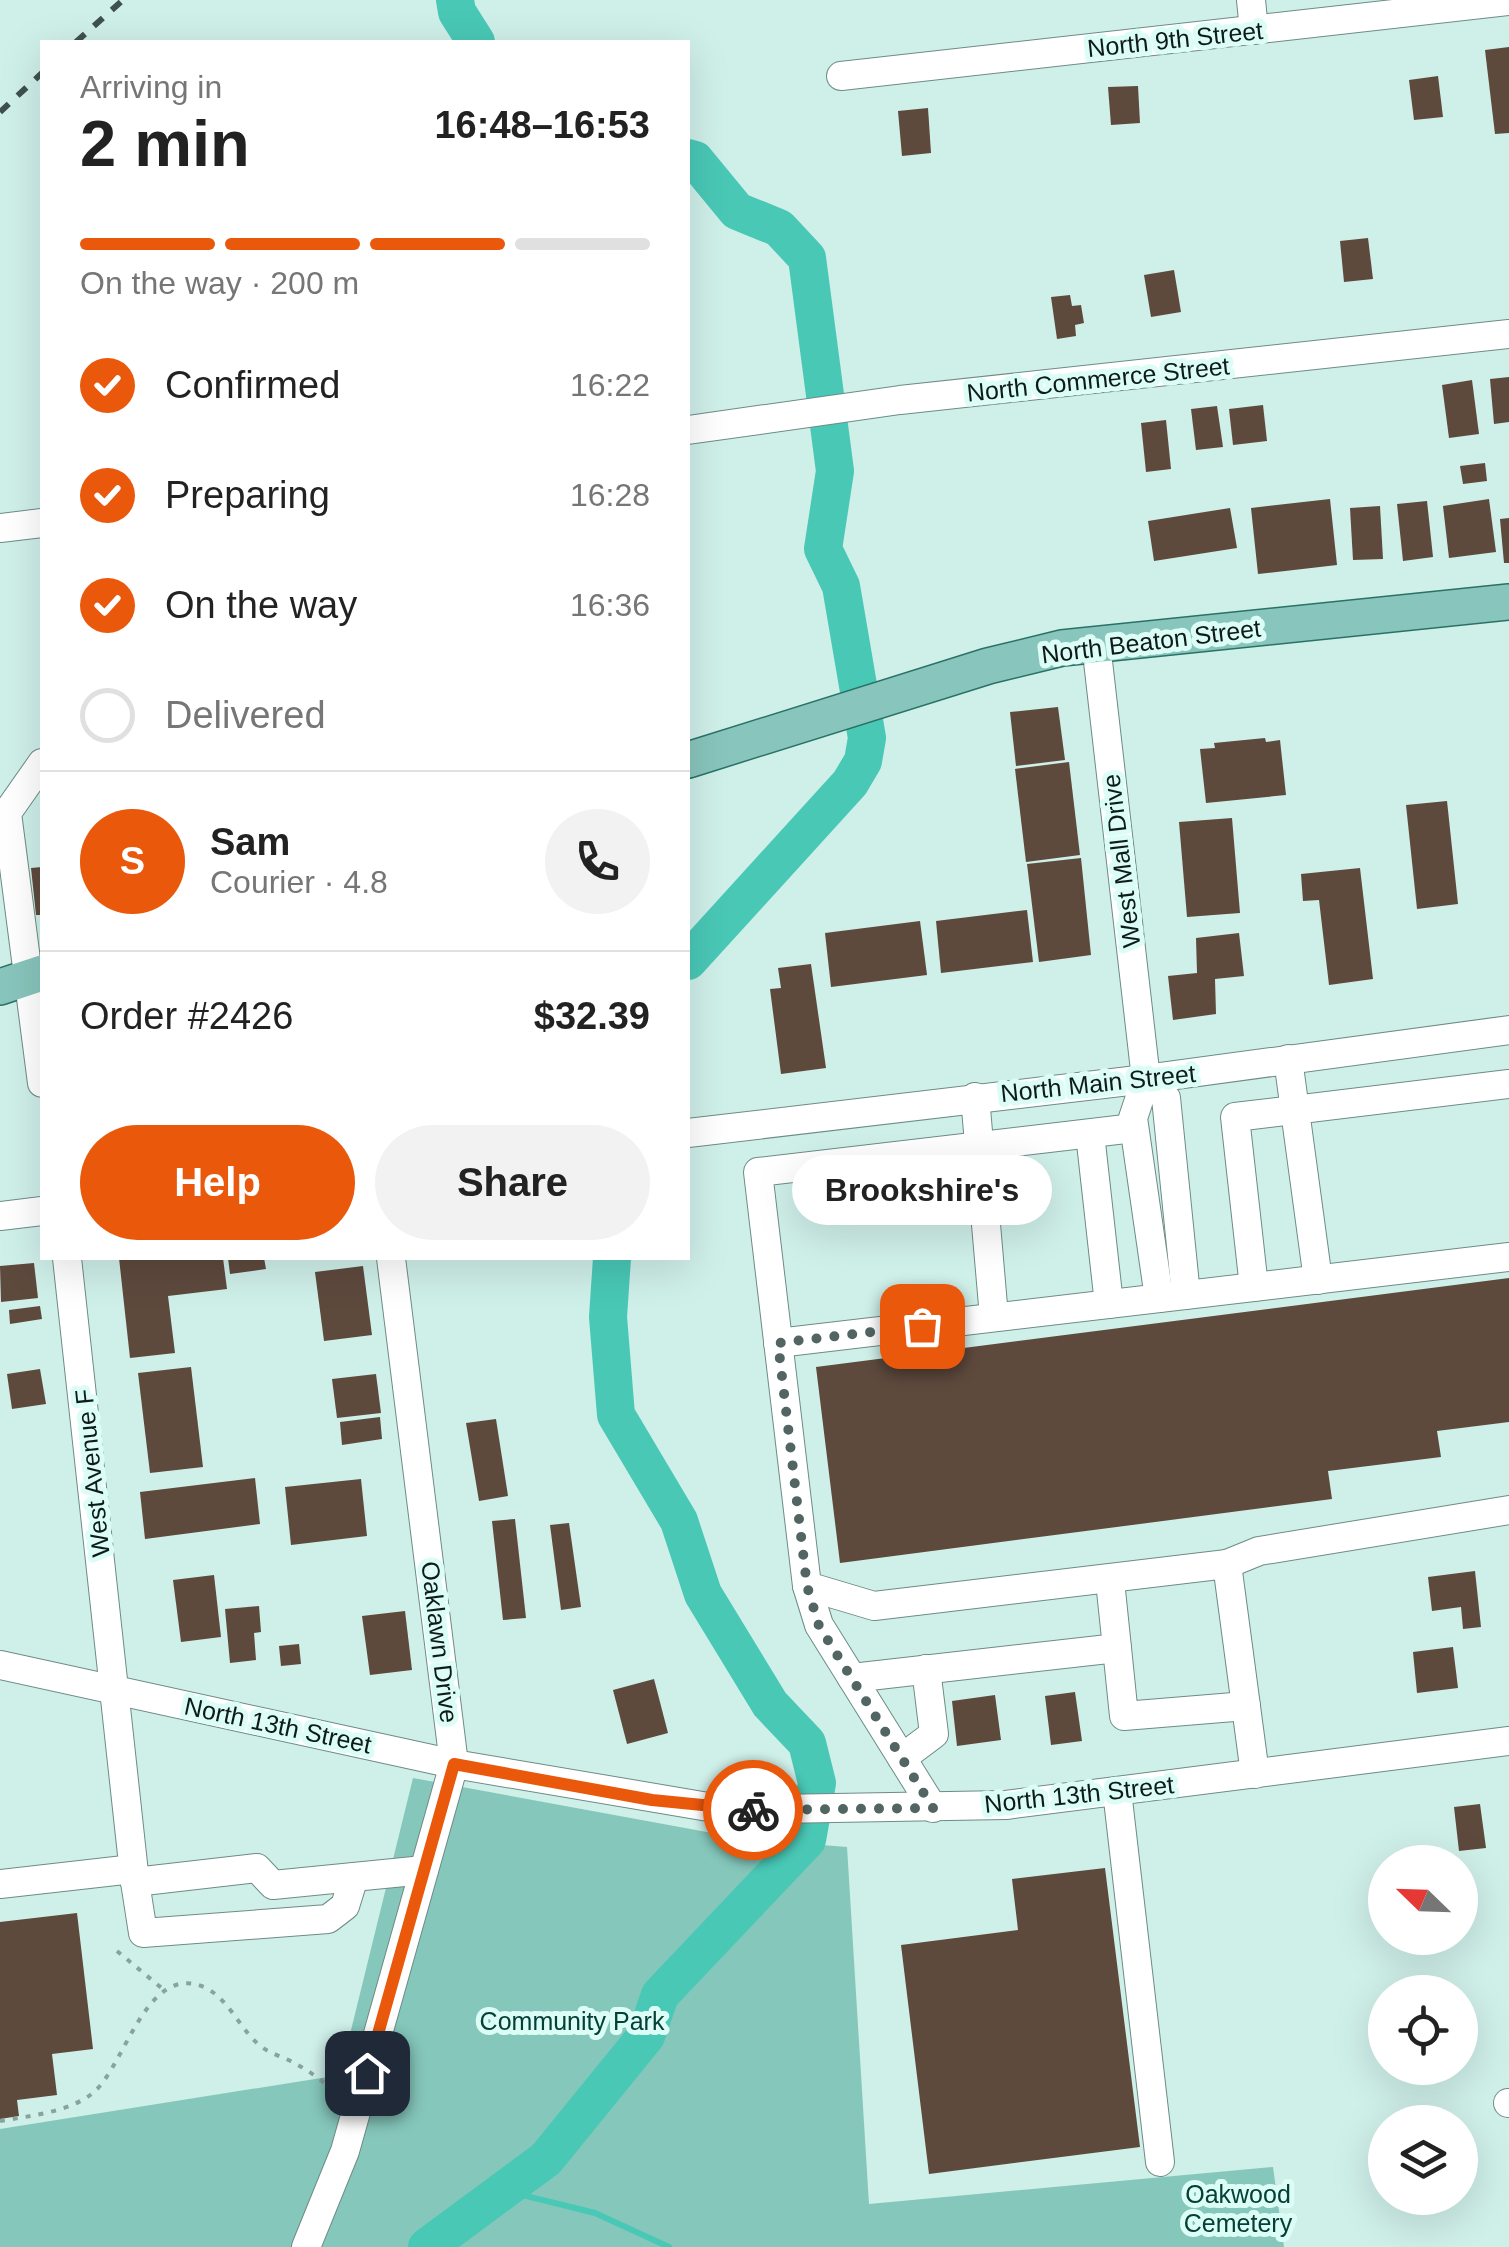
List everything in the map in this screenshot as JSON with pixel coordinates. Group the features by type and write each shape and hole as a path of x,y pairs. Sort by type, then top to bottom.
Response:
{"main road":[{"name":"North Beaton Street","path":"690,759 957,676 1062,648 1509,602"}],"street":[{"path":"1250,0 1254,30"},
{"name":"North 9th Street","path":"841,76 1509,1"},
{"name":"North Commerce Street","path":"690,430 900,400 1509,334"},
{"path":"0,528 40,523"},
{"name":"West Mall Drive","path":"1096,644 1146,1079"},
{"path":"40,765 10,803 7,813 23,979 40,1072"},
{"name":"North Main Street","path":"690,1133 801,1122 975,1096 1146,1079 1509,1030"},
{"path":"1288,1060 1318,1280"},
{"path":"1146,1079 1166,1098 1172,1296 1134,1128 1133,1118 1146,1079"},
{"path":"1254,1287 1234,1116 1509,1084"},
{"path":"975,1096 994,1318"},
{"path":"801,1122 806,1167"},
{"path":"933,1808 819,1626 807,1586 758,1172 1134,1128"},
{"path":"1090,1134 1110,1304"},
{"path":"0,1216 40,1211"},
{"path":"778,1343 1509,1257"},
{"name":"West Avenue F","path":"67,1260 143,1933 328,1919 345,1906 354,1877"},
{"name":"Oaklawn Drive","path":"306,2247 331,2192 358,2106 454,1764 391,1260"},
{"path":"394,1290 405,1260"},
{"path":"807,1586 874,1606 1110,1581 1227,1564 1259,1551 1509,1510"},
{"path":"1227,1564 1255,1774"},
{"path":"1110,1581 1124,1716 1246,1706"},
{"path":"852,1678 1118,1648"},
{"name":"North 13th Street","path":"0,1666 454,1764 726,1810 1006,1805 1509,1741"},
{"path":"902,1758 934,1734 926,1669"},
{"path":"1117,1792 1160,2162"},
{"path":"0,1884 257,1868 273,1885 424,1870"}],"path":[{"path":"117,1950 164,1990"},
{"path":"0,2121 46,2113 94,2092 133,2036 142,2013 164,1990 202,1986 218,1996 260,2046 298,2065 358,2106"}],"green space":[{"name":"Community Park","path":"413,1778 745,1839 847,1847 869,2204 1273,2167 1284,2247 0,2247 0,2129 340,2075"}],"building":[{"path":"1509,47 1509,133 1495,134 1485,50"},
{"path":"1438,76 1443,117 1414,120 1409,80"},
{"path":"1138,86 1140,123 1111,125 1108,87"},
{"path":"928,108 931,153 902,156 898,111"},
{"path":"1368,238 1373,279 1344,282 1340,241"},
{"path":"1174,270 1181,312 1151,317 1144,275"},
{"path":"1070,295 1072,306 1081,305 1084,323 1075,325 1076,336 1057,339 1051,297"},
{"path":"1509,377 1509,422 1494,424 1490,379"},
{"path":"1472,380 1479,434 1449,438 1442,385"},
{"path":"1263,405 1267,441 1233,445 1229,409"},
{"path":"1217,406 1223,447 1196,450 1191,409"},
{"path":"1166,420 1171,469 1146,472 1141,423"},
{"path":"1485,463 1487,481 1463,484 1460,466"},
{"path":"1330,499 1337,565 1258,574 1251,508"},
{"path":"1489,499 1496,552 1449,558 1443,506"},
{"path":"1427,501 1433,557 1403,561 1397,504"},
{"path":"1380,506 1383,559 1353,560 1350,508"},
{"path":"1230,508 1237,548 1154,561 1148,521"},
{"path":"1509,518 1509,563 1504,563 1500,519"},
{"path":"1058,707 1065,760 1016,766 1010,712"},
{"path":"1265,738 1266,742 1280,740 1286,795 1206,803 1200,749 1215,748 1214,743"},
{"path":"1069,762 1080,855 1026,862 1015,769"},
{"path":"1447,801 1458,904 1417,909 1406,805"},
{"path":"1232,818 1240,913 1187,917 1179,822"},
{"path":"1081,858 1091,955 1039,962 1027,864"},
{"path":"40,867 40,915 36,915 31,868"},
{"path":"1360,868 1373,979 1329,985 1319,900 1303,901 1301,874"},
{"path":"1027,910 1033,962 941,973 936,921"},
{"path":"920,921 927,975 831,987 825,933"},
{"path":"1239,933 1244,976 1215,979 1216,1014 1173,1020 1168,976 1197,973 1196,938"},
{"path":"811,964 826,1068 781,1074 770,989 781,988 778,968"},
{"path":"119,1260 223,1260 227,1289 168,1296 175,1353 130,1358"},
{"path":"228,1260 264,1260 266,1269 230,1274"},
{"path":"34,1263 38,1298 1,1302 0,1266"},
{"path":"363,1266 372,1335 324,1341 315,1272"},
{"path":"1509,1278 1509,1422 1437,1431 1441,1457 1328,1471 1332,1499 840,1563 816,1367"},
{"path":"40,1306 42,1319 10,1324 9,1310"},
{"path":"191,1367 203,1467 150,1473 138,1373"},
{"path":"40,1369 46,1404 12,1409 7,1374"},
{"path":"376,1374 381,1413 337,1418 332,1379"},
{"path":"380,1417 382,1439 342,1445 340,1422"},
{"path":"496,1419 508,1496 479,1501 466,1423"},
{"path":"255,1478 260,1524 145,1539 140,1492"},
{"path":"361,1479 367,1536 291,1545 285,1487"},
{"path":"515,1519 526,1618 503,1620 492,1521"},
{"path":"569,1523 581,1607 561,1610 550,1525"},
{"path":"1475,1571 1481,1627 1463,1629 1461,1607 1432,1611 1428,1577"},
{"path":"214,1575 221,1637 181,1642 173,1580"},
{"path":"259,1606 261,1632 254,1633 256,1660 230,1663 225,1609"},
{"path":"405,1611 412,1670 370,1675 362,1616"},
{"path":"299,1644 301,1664 281,1666 279,1646"},
{"path":"1453,1647 1458,1688 1417,1693 1413,1652"},
{"path":"654,1679 668,1733 627,1744 613,1690"},
{"path":"1075,1692 1082,1741 1051,1745 1045,1696"},
{"path":"995,1695 1001,1740 957,1746 952,1701"},
{"path":"1480,1804 1486,1848 1458,1845 1454,1807"},
{"path":"1105,1868 1140,2147 929,2174 901,1945 1018,1930 1012,1879"},
{"path":"77,1913 93,2049 52,2054 57,2095 17,2100 19,2116 0,2119 0,1922"}],"waterway":[{"path":"455,0 457,12 475,40"},
{"path":"690,159 737,211 779,228 807,258 835,471 823,549 841,586 867,738 863,761 850,783 690,959"},
{"path":"427,2247 546,2159 646,2036 660,1995 807,1840 817,1783 807,1743 770,1704 703,1594 679,1521 616,1415 608,1317 612,1260"},
{"path":"502,2190 595,2213 669,2247"}],"railway":[{"path":"78,40 123,0"},
{"path":"0,112 40,75"}],"way so far":[{"path":"753,1810 933,1808 819,1626 807,1586 778,1343 922,1326"}],"place":[{"name":"Brookshire's","path":"922,1326"}],"route":[{"path":"367,2073 454,1764 652,1800 753,1810"}],"park label":[{"name":"Oakwood Cemetery","path":"1238,2208"}]}
